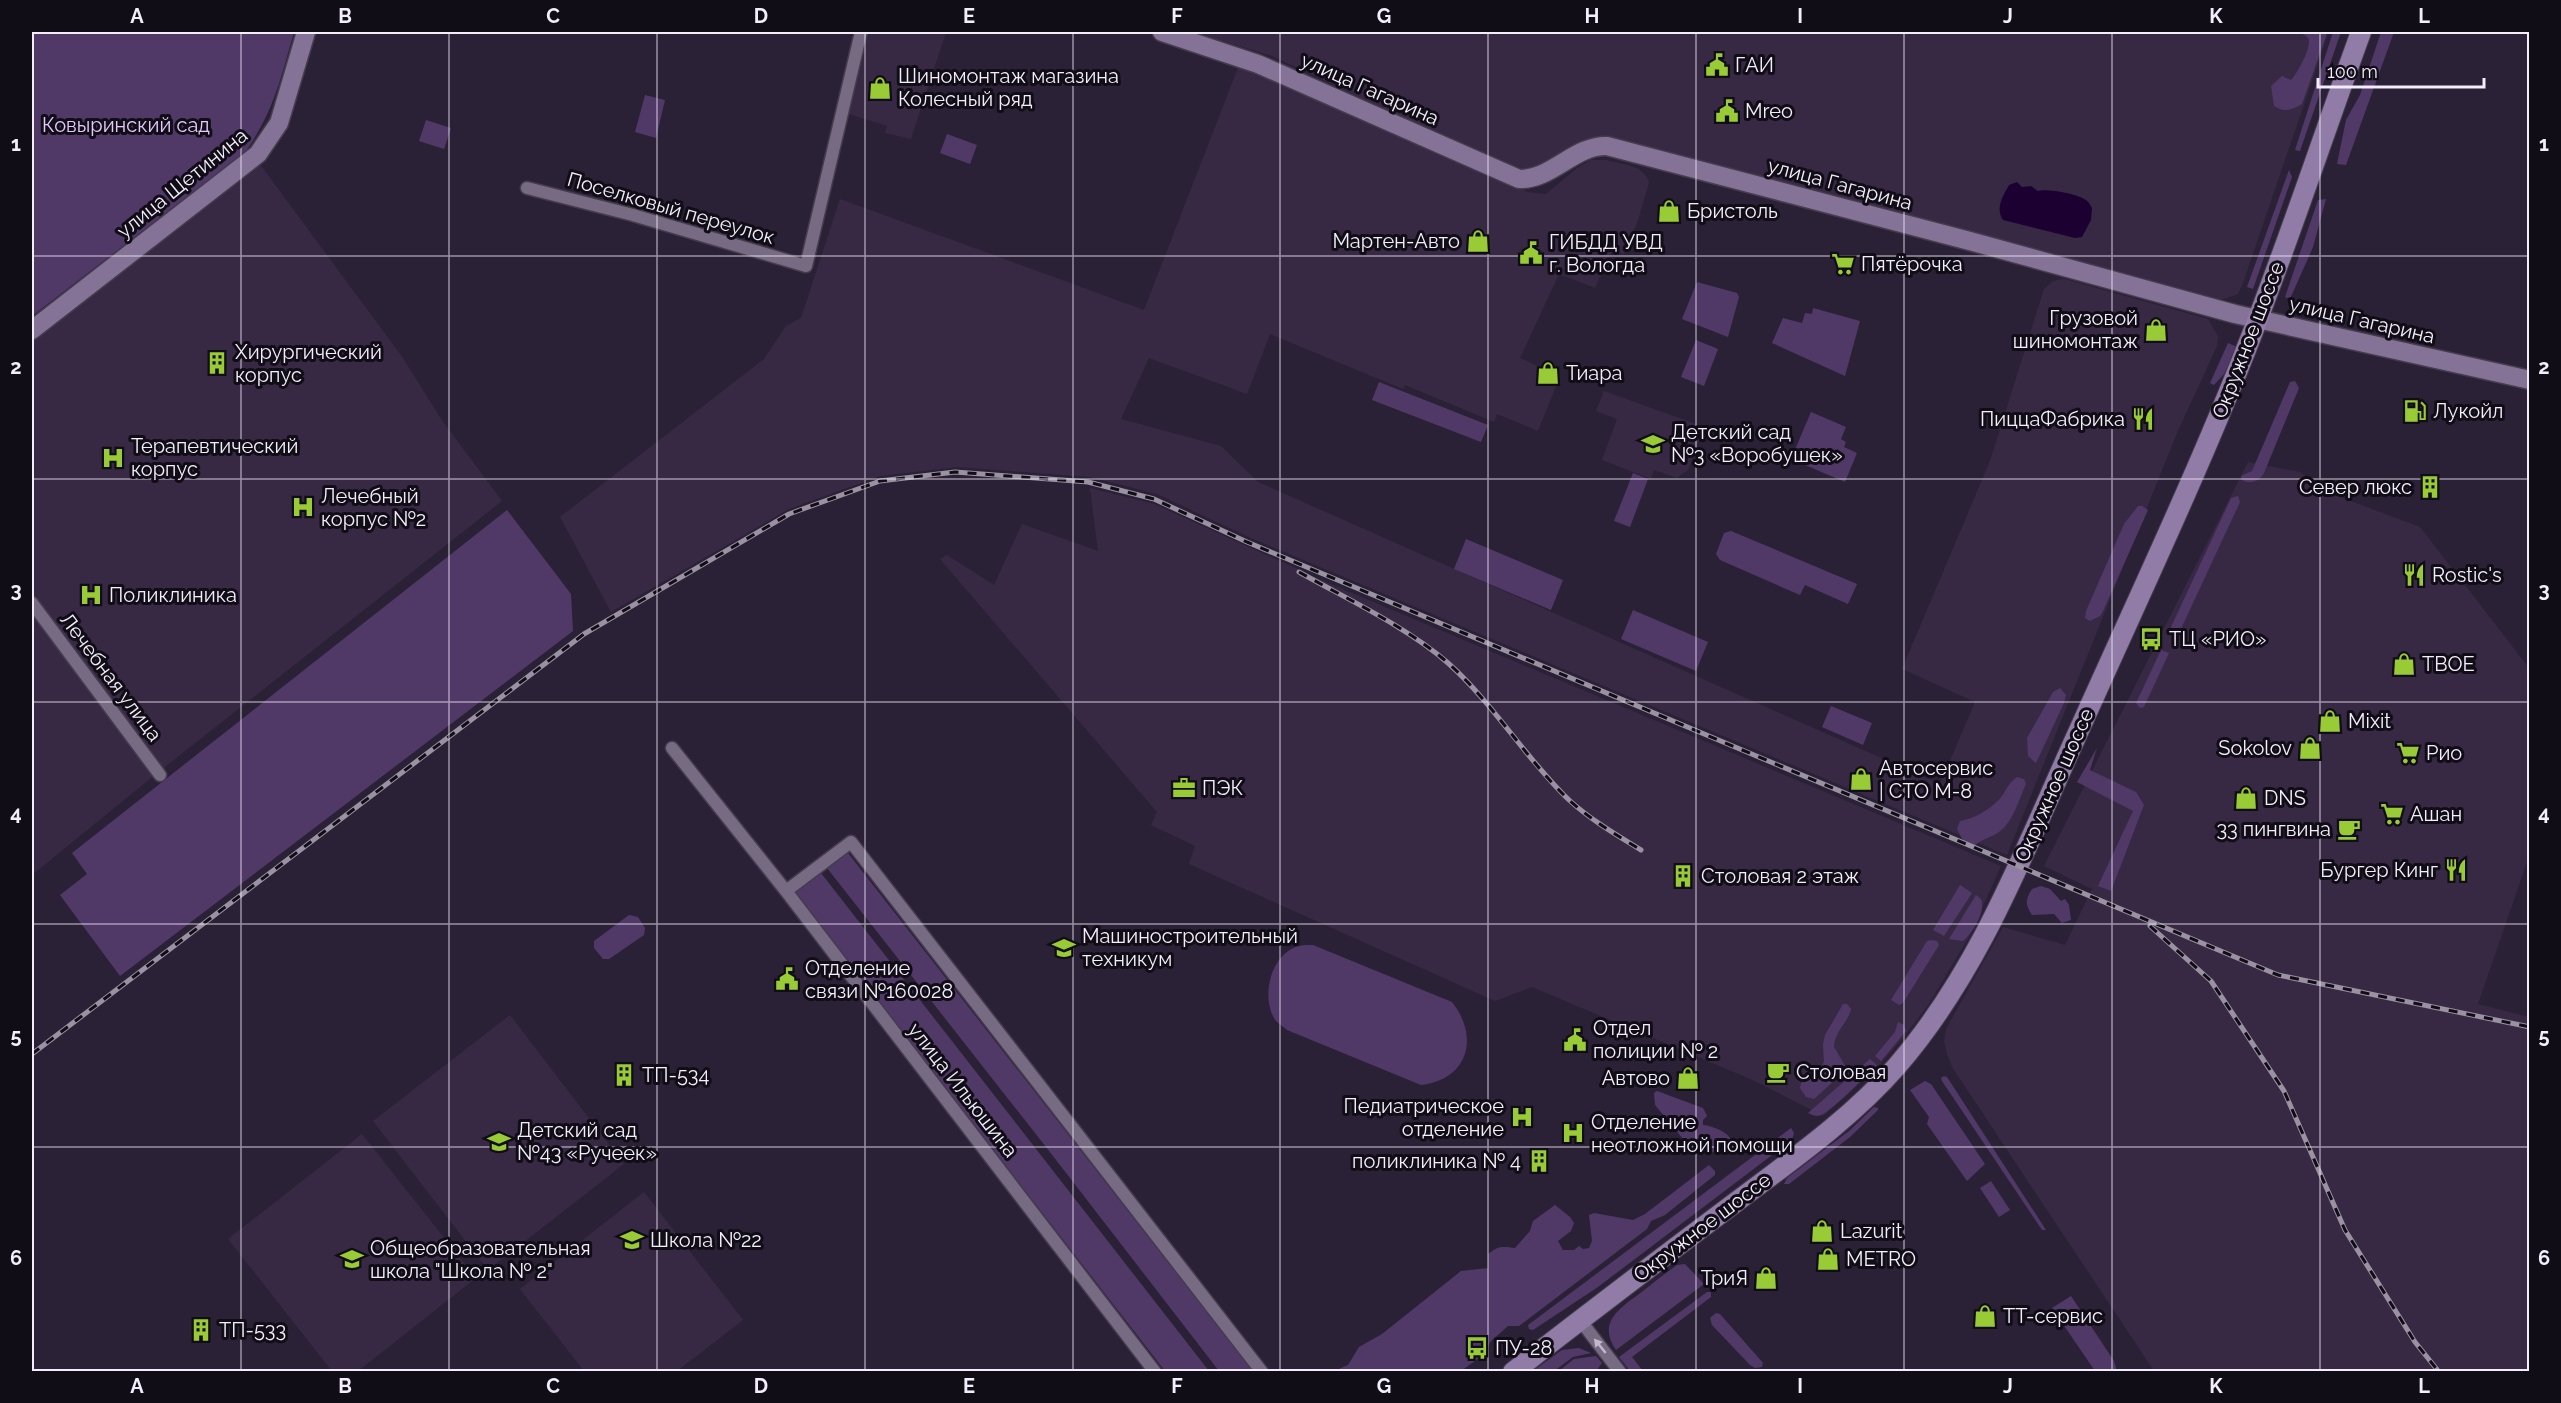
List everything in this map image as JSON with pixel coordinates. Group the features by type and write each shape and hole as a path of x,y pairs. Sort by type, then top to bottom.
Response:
{"main road":[{"name":"Окружное шоссе","path":"1513,1371 1771,1175 1847,1114 1891,1072 1938,1014 1977,950 2017,867 2198,466 2257,320 2361,32"}],"street":[{"name":"улица Щетинина","path":"32,330 258,154 279,123 306,32"},
{"name":"Поселковый переулок","path":"526,188 633,215 806,266 861,32"},
{"name":"улица Гагарина","path":"1162,32 1258,64 1519,179 1535,177 1584,150 1608,146 2257,320 2529,380"},
{"name":"Лечебная улица","path":"32,603 160,775"},
{"name":"улица Ильюшина","path":"672,748 786,891 1155,1371"},
{"path":"786,891 851,842 1262,1371"},
{"path":"1580,1320 1620,1371"}],"shaded area":[{"path":"869,32 946,32 911,139 885,133 887,126 849,114"},
{"path":"1194,32 2327,32 2328,34 2244,280 2238,294 2218,301 1601,137 1588,139 1533,169 1518,171 1272,56"},
{"path":"1241,60 1528,192 1546,194 1577,168 1591,160 1606,160 1639,169 1647,177 1649,183 1637,223 1624,254 1612,251 1595,288 1559,274 1520,358 1560,376 1538,431 1497,414 1494,422 1405,385 1403,389 1270,334 1247,394 1149,358 1121,419 1221,446 1258,482 1940,784 1975,702 1902,669 1990,461 2044,289 2053,281 2064,279 2208,319 2218,336 2217,346 2177,433 2007,855 1251,538 1157,494 1090,477 957,467 880,476 789,509 611,612 560,517 764,359 786,326 801,318 840,199 1144,310"},
{"path":"259,163 403,358 441,419 502,501 156,774 32,875 32,339"},
{"path":"2017,182 2022,187 2031,186 2038,191 2062,192 2087,201 2092,208 2091,220 2082,237 2075,238 2003,220 2000,211 2002,198 2009,185"},
{"name":"Детский сад №3 «Воробушек»","path":"1604,391 1704,427 1688,470 1677,478 1654,470 1651,479 1602,460 1617,419 1596,411"},
{"path":"2248,462 2300,472 2321,490 2420,527 2529,668 2529,856 2478,1004 2529,1017 2529,1371 2154,1371 1952,1067 1947,1054 1944,1041 1946,1029 2003,927 2065,945 2092,889 2044,866"},
{"path":"1090,488 1154,504 1333,585 2001,866 1969,937 1928,1005 1903,1038 1876,1069 1823,1116 1755,1081 1532,987 1495,1001 1189,864 1195,846 1151,825 1157,812 940,559 947,555 994,585 1022,524 1098,551"},
{"name":"Детский сад №43 «Ручеек»","path":"510,1015 624,1164 488,1270 373,1121"},
{"name":"Общеобразовательная школа \"Школа № 2\"","path":"362,1134 476,1278 358,1371 332,1371 228,1239"},
{"name":"Школа №22","path":"644,1192 743,1320 677,1371 584,1371 520,1289"}],"green space":[{"name":"Ковыринский сад","path":"32,32 294,32 270,108 246,151 32,316"},
{"path":"2300,32 2326,32 2326,36 2302,104 2285,110 2274,106 2271,86 2282,76 2291,80 2300,66 2309,42 2307,37"},
{"path":"2333,32 2341,32 2300,151 2295,150"},
{"path":"2381,32 2394,32 2346,165 2337,164 2346,120 2360,95"},
{"path":"645,95 665,100 656,138 635,132"},
{"path":"426,120 451,128 444,149 419,141"},
{"path":"947,134 977,145 970,164 940,153"},
{"path":"2289,170 2292,177 2253,289 2247,287"},
{"path":"2326,199 2313,247 2290,299 2285,297 2318,200"},
{"path":"1697,282 1737,293 1739,297 1728,337 1682,319"},
{"path":"1813,308 1860,321 1845,376 1772,343 1783,318 1802,323 1805,313 1812,314"},
{"path":"1696,340 1718,349 1704,386 1681,377"},
{"path":"2228,343 2237,347 2224,374 2214,385 2210,383"},
{"path":"2295,381 2299,388 2264,473 2254,481 2242,480 2241,476 2252,471 2290,382"},
{"path":"1379,382 1488,425 1481,442 1372,400"},
{"path":"1811,412 1846,427 1841,439 1846,442 1844,447 1857,453 1845,482 1791,459"},
{"path":"1633,473 1648,479 1630,527 1614,521"},
{"path":"2238,496 2240,502 2180,631 2174,633 2171,627 2231,498"},
{"path":"2138,506 2148,510 2103,611 2100,616 2090,621 2085,618 2086,611 2124,524"},
{"path":"507,510 571,594 573,631 120,976 60,895 87,874 72,853"},
{"path":"1731,531 1857,584 1848,604 1805,585 1800,595 1720,560 1716,554 1724,533"},
{"path":"1466,539 1563,580 1551,610 1454,569"},
{"path":"1633,610 1708,642 1696,671 1621,639"},
{"path":"2161,650 2169,653 2144,707 2140,708 2136,703"},
{"path":"2060,688 2066,695 2064,703 2036,763 2028,756 2027,738 2053,692"},
{"path":"1831,706 1872,723 1863,745 1822,727"},
{"path":"2097,748 2090,770 2136,792 2144,805 2111,891 2098,886 2133,811 2077,782"},
{"path":"2017,777 2024,779 2026,784 2014,812 2002,830 1974,846 1963,841 1957,829 1960,821 1977,815 1994,805"},
{"path":"848,853 1253,1371 1219,1371 827,868"},
{"path":"821,873 1209,1371 1165,1371 794,893"},
{"path":"1960,885 1972,893 1944,936 1933,930"},
{"path":"2041,886 2050,889 2061,901 2065,899 2069,905 2071,920 2062,923 2054,914 2032,915 2027,899 2032,889"},
{"path":"1976,895 1981,899 1982,910 1971,932 1963,941 1949,939"},
{"path":"629,915 638,917 645,928 644,935 609,959 603,959 594,948 594,941"},
{"path":"1927,941 1937,941 1939,945 1903,1003 1899,1005 1891,1000"},
{"path":"1313,945 1452,1002 1461,1015 1466,1029 1465,1055 1459,1066 1450,1075 1421,1085 1287,1030 1276,1021 1268,995 1275,966 1280,958 1293,948"},
{"path":"1843,1004 1847,1004 1851,1009 1836,1037 1834,1047 1847,1069 1814,1099 1806,1097 1800,1088 1801,1083 1820,1071 1824,1061 1825,1035"},
{"path":"1898,1022 1904,1025 1906,1031 1881,1061 1875,1056 1895,1032"},
{"path":"1870,1059 1877,1065 1839,1102 1824,1114 1818,1116 1808,1113"},
{"path":"1947,1077 2046,1230 2042,1230 1942,1081 1941,1078"},
{"path":"1925,1081 1931,1084 1985,1164 1967,1181 1927,1124 1929,1117 1910,1090"},
{"path":"1657,1091 1703,1108 1707,1116 1703,1120 1703,1125 1724,1132 1732,1141 1728,1149 1712,1152 1688,1145 1655,1105 1654,1093"},
{"path":"1874,1107 1878,1110 1850,1137 1789,1184 1784,1184 1787,1178 1849,1131"},
{"path":"1791,1128 1794,1133 1792,1140 1598,1287 1533,1330 1529,1329 1528,1325"},
{"path":"1709,1165 1715,1171 1715,1175 1665,1215 1651,1221 1647,1229 1519,1326 1508,1326 1490,1342 1486,1353 1461,1371 1334,1371 1348,1365 1359,1347 1382,1334 1461,1271 1488,1268 1488,1254 1491,1251 1500,1247 1515,1248 1530,1231 1533,1221 1555,1205 1574,1223 1571,1231 1558,1241 1563,1250 1574,1250 1579,1246 1583,1249 1589,1248 1592,1241 1589,1215 1594,1213 1633,1220 1645,1214"},
{"path":"1991,1181 2010,1210 1999,1217 1980,1188"},
{"path":"1685,1264 1704,1284 1616,1350 1609,1331 1614,1316 1627,1303 1677,1265"},
{"path":"1707,1292 1711,1292 1711,1297 1632,1357 1643,1371 1630,1371 1619,1357"},
{"path":"2071,1296 2114,1361 2117,1371 2095,1371 2052,1308"},
{"path":"1716,1313 1720,1314 1763,1363 1762,1367 1755,1368 1750,1365 1712,1325 1710,1318"},
{"path":"1579,1348 1591,1353 1573,1357 1554,1371 1533,1371 1562,1350"},
{"path":"1596,1356 1602,1363 1596,1371 1559,1371 1574,1359"}],"railway":[{"path":"32,1054 584,634 789,514 880,481 955,472 1088,482 1154,499 1247,542 2278,975 2530,1027"},
{"path":"1299,572 1414,637 1448,663 1465,679 1538,767 1569,800 1641,850"},
{"path":"2150,926 2211,981 2284,1091 2345,1230 2415,1342 2439,1372"}],"place":[{"name":"ГАИ","path":"1717,65"},
{"name":"Шиномонтаж магазина Колесный ряд","path":"880,88"},
{"name":"Mreo","path":"1727,111"},
{"name":"Бристоль","path":"1669,211"},
{"name":"Мартен-Авто","path":"1478,241"},
{"name":"ГИБДД УВД г. Вологда","path":"1531,253"},
{"name":"Пятёрочка","path":"1843,264"},
{"name":"Грузовой шиномонтаж","path":"2156,330"},
{"name":"Хирургический корпус","path":"217,363"},
{"name":"Тиара","path":"1548,373"},
{"name":"Лукойл","path":"2415,411"},
{"name":"ПиццаФабрика","path":"2143,419"},
{"name":"Детский сад №3 «Воробушек»","path":"1653,444"},
{"name":"Терапевтический корпус","path":"113,458"},
{"name":"Север люкс","path":"2430,487"},
{"name":"Лечебный корпус №2","path":"303,507"},
{"name":"Rostic's","path":"2414,575"},
{"name":"Поликлиника","path":"91,595"},
{"name":"ТЦ «РИО»","path":"2151,639"},
{"name":"ТВОЕ","path":"2404,664"},
{"name":"Mixit","path":"2330,721"},
{"name":"Sokolov","path":"2310,748"},
{"name":"Рио","path":"2408,753"},
{"name":"Автосервис | СТО М-8","path":"1861,779"},
{"name":"ПЭК","path":"1184,788"},
{"name":"DNS","path":"2246,798"},
{"name":"Ашан","path":"2392,814"},
{"name":"33 пингвина","path":"2349,829"},
{"name":"Бургер Кинг","path":"2456,870"},
{"name":"Столовая 2 этаж","path":"1683,876"},
{"name":"Машиностроительный техникум","path":"1064,948"},
{"name":"Отделение связи №160028","path":"787,979"},
{"name":"Отдел полиции № 2","path":"1575,1040"},
{"name":"Столовая","path":"1778,1072"},
{"name":"ТП-534","path":"624,1075"},
{"name":"Автово","path":"1688,1078"},
{"name":"Педиатрическое отделение","path":"1522,1117"},
{"name":"Отделение неотложной помощи","path":"1573,1133"},
{"name":"Детский сад №43 «Ручеек»","path":"499,1142"},
{"name":"поликлиника № 4","path":"1539,1161"},
{"name":"Lazurit","path":"1822,1231"},
{"name":"Школа №22","path":"632,1240"},
{"name":"Общеобразовательная школа \"Школа № 2\"","path":"352,1259"},
{"name":"METRO","path":"1828,1259"},
{"name":"ТриЯ","path":"1766,1278"},
{"name":"ТТ-сервис","path":"1985,1316"},
{"name":"ТП-533","path":"201,1330"},
{"name":"ПУ-28","path":"1477,1348"}]}
